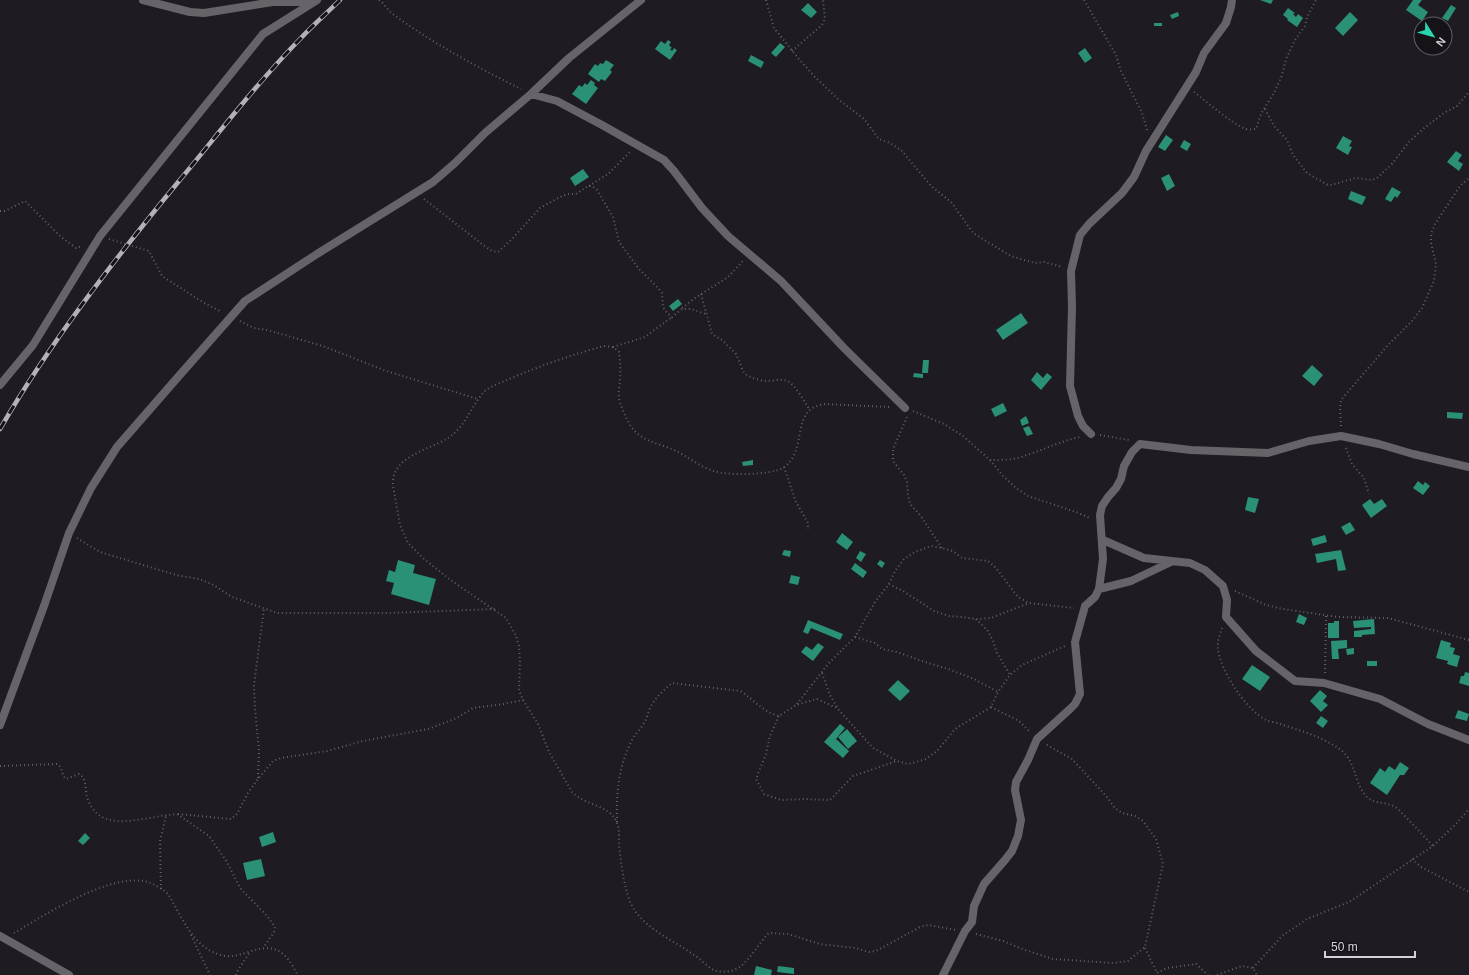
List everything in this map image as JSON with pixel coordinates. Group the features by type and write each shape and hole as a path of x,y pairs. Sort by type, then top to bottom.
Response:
{"street":[{"path":"143,0 190,12 204,13 273,2 316,1"},
{"path":"0,725 69,533 91,488 117,448 178,377 233,317 245,301 317,254 433,182 455,163 485,133 570,58 641,0"},
{"path":"1091,434 1083,426 1078,416 1070,386 1072,306 1071,271 1080,235 1089,224 1126,188 1134,177 1151,143 1196,72 1204,53 1226,23 1232,0"},
{"path":"0,385 33,345 100,236 263,34 316,1"},
{"path":"531,94 557,101 664,160 674,170 702,208 723,231 781,282 844,348 908,409"},
{"path":"943,975 965,931 972,922 974,906 984,884 1012,851 1018,836 1021,820 1015,790 1016,782 1037,739 1075,704 1080,694 1075,642 1085,606 1095,597 1099,588 1103,560 1103,540 1100,515 1102,506 1116,488 1124,466 1132,452 1140,444 1191,450 1268,453 1308,441 1341,436 1469,467"},
{"path":"1103,540 1144,558 1190,563 1205,570 1223,586 1227,600 1226,617 1256,651 1296,681 1324,683 1380,699 1428,724 1469,740"},
{"path":"1099,588 1131,581 1171,562"},
{"path":"2,938 69,975"}],"path":[{"path":"379,0 392,14 439,45 471,64 531,94"},
{"path":"766,0 777,34 815,77 839,100 864,119 879,139 890,143 902,151 931,186 951,202 973,233 1012,256 1035,263 1044,262 1054,264 1071,271"},
{"path":"792,51 822,25 824,19 823,0"},
{"path":"1084,0 1116,55 1142,114 1151,143"},
{"path":"1187,87 1246,129 1256,129 1261,114 1282,75 1286,59 1316,0"},
{"path":"1265,108 1274,126 1287,140 1294,155 1307,173 1328,185 1331,185 1356,178 1372,180 1377,178 1391,165 1409,142 1422,129 1444,113 1457,106 1469,92"},
{"path":"416,193 482,244 492,251 498,252 540,208 562,196 576,194 608,174 630,152 641,148"},
{"path":"1369,494 1364,478 1352,464 1341,436 1341,400 1422,308 1434,281 1436,264 1431,243 1431,234 1435,224 1460,186 1469,178"},
{"path":"588,186 592,186 597,190 613,217 619,242 639,269 662,293 663,307 672,317"},
{"path":"0,211 5,211 25,201 62,237 76,248 82,245"},
{"path":"100,236 149,251 162,276 204,303 254,328 267,330 322,346 386,371 478,399"},
{"path":"617,823 612,814 577,798 549,752 538,724 523,700 519,690 519,646 506,618 496,609 452,581 424,559 408,543 400,526 392,480 399,464 434,444 447,439 456,432 469,415 478,399 487,389 555,360 604,346 613,347 645,337 700,294 728,277 742,261 751,256"},
{"path":"700,294 712,334 722,340 736,354 744,373 760,380 769,381 779,379 788,381 810,410"},
{"path":"682,308 691,309 706,314"},
{"path":"613,347 619,352 621,369 619,398 630,425 644,439 674,450 713,471 724,474 752,474 777,471 784,467 790,462 795,453 799,444 802,425 810,410 815,407 825,404 908,409 944,424 963,436 990,460 1003,476 1016,488 1028,496 1076,512 1088,517 1101,526"},
{"path":"908,409 893,449 893,462 904,475 907,482 910,504 920,515 942,548"},
{"path":"990,460 1023,457 1071,439 1091,434 1126,439 1140,444"},
{"path":"784,467 796,502 808,522 808,530"},
{"path":"69,533 100,552 176,575 199,579 212,584 232,597 277,613 290,614 496,609"},
{"path":"796,706 822,674 828,664 855,636 875,602 889,584 895,571 904,559 915,552 931,546 953,551 962,558 988,561 996,568 1018,597 1029,603 1072,608 1085,606"},
{"path":"889,584 902,590 934,611 949,616 976,619 991,618 1029,603"},
{"path":"1223,586 1266,605 1338,618 1388,618 1469,640"},
{"path":"258,779 259,750 254,684 264,608"},
{"path":"1324,683 1326,616"},
{"path":"1226,617 1220,635 1218,647 1219,656 1224,669 1241,698 1249,707 1266,720 1318,736 1341,750 1347,755 1353,765 1356,778 1366,796 1370,800 1395,807 1433,846"},
{"path":"976,619 988,631 994,641 997,653 1010,675"},
{"path":"855,636 875,643 882,649 897,652 974,679 998,692"},
{"path":"822,674 837,708 873,748 897,761 908,764 926,759 936,751 955,729 991,707 998,692 1010,675 1022,665 1075,642"},
{"path":"779,716 760,708 749,696 740,691 672,683 662,691 652,705 644,724 634,737 627,752 618,780 616,803 622,878 630,901 638,915 652,928 695,955 715,970 724,972 743,965 769,933 788,934 820,944 855,948 869,952 876,951 920,927 928,925 965,931 1003,941 1024,950 1053,959 1113,963 1128,961 1145,948"},
{"path":"837,708 817,699 796,706 779,716 770,736 766,754 756,779 764,794 781,800 830,800 853,776 897,761"},
{"path":"0,766 57,764 61,768 66,780 79,774 83,778 87,796 97,814 102,818 112,821 124,822 177,814 231,819 237,814 248,793 273,761 281,758 327,751 363,741 428,729 457,718 473,708 523,700"},
{"path":"991,707 1019,721 1037,739 1072,759 1107,797 1115,808 1122,813 1135,816 1143,821 1156,839 1163,864 1145,948 1156,974 1167,968 1196,964 1208,975"},
{"path":"1253,968 1282,936 1307,919 1349,902 1433,846 1455,826 1469,808"},
{"path":"177,814 209,836 226,862 240,888 268,917 275,927 274,932 264,947"},
{"path":"161,889 160,841 166,816"},
{"path":"1412,860 1422,867 1469,892"},
{"path":"2,938 76,898 108,885 138,880 154,883 166,892 190,932 210,975"},
{"path":"190,932 206,948 221,955 232,956 264,947 275,950 284,955 298,975"},
{"path":"236,975 250,951"},
{"path":"1217,975 1242,966 1253,968 1257,975"}],"building":[{"path":"1260,0 1273,0 1271,4"},
{"path":"1413,0 1422,0 1418,5 1428,12 1425,16 1415,16 1406,10"},
{"path":"808,3 817,12 811,18 801,10"},
{"path":"1451,5 1456,8 1451,16 1443,16"},
{"path":"1288,8 1295,13 1293,14 1296,17 1298,14 1303,18 1297,27 1283,15"},
{"path":"1178,12 1179,16 1172,19 1170,15"},
{"path":"1350,12 1358,20 1343,36 1335,28"},
{"path":"1154,23 1162,23 1162,26 1154,26"},
{"path":"668,40 671,42 669,45 672,48 670,49 672,51 674,48 677,50 670,60 655,49 661,41 665,44"},
{"path":"780,43 785,47 776,57 771,53"},
{"path":"1085,48 1092,58 1085,63 1078,53"},
{"path":"751,55 764,62 761,68 748,61"},
{"path":"606,60 614,65 610,70 612,72 605,81 601,79 599,82 588,74 595,64 598,66 600,63 603,64"},
{"path":"591,80 598,88 586,104 572,94 579,85 582,87 585,83 587,85"},
{"path":"1166,135 1173,140 1165,151 1158,147"},
{"path":"1343,136 1352,141 1349,146 1352,147 1348,155 1336,148"},
{"path":"1184,140 1191,144 1187,151 1180,147"},
{"path":"1456,151 1462,155 1458,161 1463,164 1459,171 1447,162"},
{"path":"583,169 589,177 575,186 570,178"},
{"path":"1169,174 1175,186 1167,191 1161,178"},
{"path":"1392,187 1401,192 1397,198 1395,196 1391,202 1385,199"},
{"path":"1351,191 1366,197 1362,205 1348,199"},
{"path":"678,299 682,304 673,311 669,306"},
{"path":"1021,313 1028,323 1003,340 996,330"},
{"path":"923,360 929,360 928,373 922,373"},
{"path":"1312,365 1323,375 1314,386 1302,376"},
{"path":"1037,372 1043,378 1047,373 1052,377 1041,390 1031,380"},
{"path":"914,373 923,374 923,378 913,377"},
{"path":"1003,403 1007,411 995,417 991,409"},
{"path":"1447,412 1463,413 1462,419 1447,418"},
{"path":"1026,416 1029,423 1022,426 1020,420"},
{"path":"1029,426 1033,434 1027,436 1023,428"},
{"path":"753,460 753,465 743,466 742,462"},
{"path":"1418,481 1423,485 1425,482 1430,486 1423,495 1413,488"},
{"path":"1248,497 1259,499 1255,513 1245,510"},
{"path":"1370,499 1374,504 1382,499 1387,506 1371,518 1362,505"},
{"path":"1350,522 1355,530 1346,535 1341,527"},
{"path":"842,533 853,542 847,550 836,542"},
{"path":"1325,535 1327,542 1313,546 1311,539"},
{"path":"784,550 791,551 790,557 782,555"},
{"path":"1341,550 1346,570 1338,571 1336,559 1317,563 1315,554"},
{"path":"860,551 866,554 861,562 856,558"},
{"path":"398,560 415,565 413,573 436,579 429,605 391,594 394,583 386,581 389,570 395,572"},
{"path":"880,560 885,563 882,568 877,564"},
{"path":"855,563 867,572 863,578 851,569"},
{"path":"791,575 800,577 798,585 789,583"},
{"path":"1299,614 1307,618 1304,625 1296,622"},
{"path":"1374,619 1375,634 1354,637 1354,631 1371,629 1371,627 1354,628 1353,621"},
{"path":"808,620 843,634 840,640 811,628 808,634 803,632"},
{"path":"1334,621 1339,621 1339,638 1328,638 1328,623 1334,623"},
{"path":"1347,640 1347,648 1338,649 1339,659 1332,659 1331,641"},
{"path":"1441,640 1451,643 1450,647 1455,648 1453,654 1460,656 1457,667 1447,664 1448,661 1436,658"},
{"path":"818,643 824,647 813,661 801,652 806,646 812,650"},
{"path":"1354,648 1354,654 1347,655 1346,649"},
{"path":"1367,661 1377,661 1377,666 1367,666"},
{"path":"1252,665 1270,677 1260,691 1242,679"},
{"path":"1465,672 1469,673 1469,686 1459,683 1461,676 1464,676"},
{"path":"898,680 910,691 900,701 888,690"},
{"path":"1320,690 1327,696 1323,701 1328,705 1321,712 1310,701"},
{"path":"1458,710 1469,714 1467,721 1455,718"},
{"path":"1321,716 1328,721 1323,728 1316,723"},
{"path":"840,724 845,728 836,739 849,751 843,758 824,742"},
{"path":"847,729 857,741 848,749 838,737"},
{"path":"1400,762 1409,768 1404,775 1400,775 1387,795 1370,783 1380,768 1385,772 1389,766 1395,770"},
{"path":"273,832 276,842 262,847 259,837"},
{"path":"85,833 90,838 83,845 78,841"},
{"path":"261,859 265,876 247,880 243,863"},
{"path":"756,966 772,970 771,975 754,975"},
{"path":"778,966 794,968 794,974 777,972"}],"railway":[{"path":"0,429 40,364 107,271 254,90 306,33 340,0"}]}
